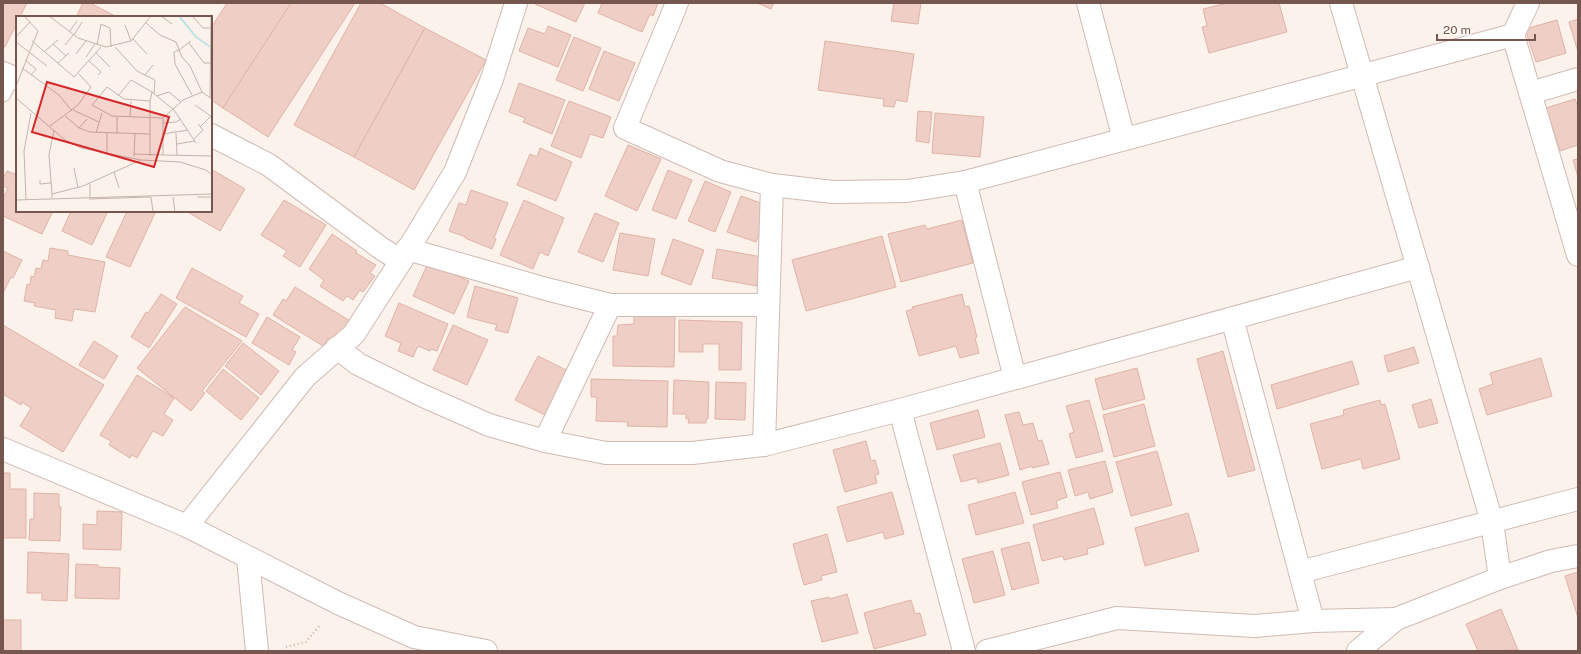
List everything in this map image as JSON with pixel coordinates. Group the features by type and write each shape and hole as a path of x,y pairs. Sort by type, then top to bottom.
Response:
{"street":[{"path":"187,526 306,377 354,334 404,255 455,172 492,79 516,3"},
{"path":"677,3 625,128 720,171 772,185 833,192 907,191 965,182 1513,35"},
{"path":"1088,3 1124,139"},
{"path":"1341,3 1492,522 1500,578"},
{"path":"1528,3 1513,35 1530,93 1574,227 1578,255"},
{"path":"1530,93 1578,79"},
{"path":"212,136 269,165 376,244 404,255 610,305 768,305"},
{"path":"965,182 1015,378"},
{"path":"764,445 772,185"},
{"path":"337,348 358,364 419,394 489,425 545,442 606,453 692,454 764,445 900,410 1418,267"},
{"path":"545,442 610,305"},
{"path":"1232,318 1313,621"},
{"path":"900,410 964,651"},
{"path":"3,449 187,526 338,603 414,637 486,651"},
{"path":"1300,572 1578,499"},
{"path":"1358,651 1396,619 1500,578 1551,561 1578,556"},
{"path":"248,558 257,651"},
{"path":"987,651 1117,618 1255,626 1313,621 1396,619"}],"path":[{"path":"279,648 306,642 338,603"}],"building":[{"path":"3,3 27,3 20,16 16,16 16,25 5,47 3,46"},
{"path":"83,3 90,3 115,16 76,16"},
{"path":"227,3 291,3 223,108 212,101 212,26"},
{"path":"291,3 355,3 268,137 223,108"},
{"path":"361,3 380,3 425,28 354,157 294,125"},
{"path":"535,3 585,3 576,22"},
{"path":"602,3 658,3 653,16 650,14 642,32 598,13"},
{"path":"757,3 774,3 771,9"},
{"path":"894,3 921,3 918,24 891,21"},
{"path":"1227,3 1279,3 1287,32 1209,53 1202,27 1207,26 1203,9"},
{"path":"1578,19 1578,52 1569,22"},
{"path":"1557,20 1566,53 1536,62 1525,29"},
{"path":"548,26 571,35 558,67 519,51 528,28 545,34"},
{"path":"425,28 486,60 414,190 354,157"},
{"path":"574,37 601,48 583,91 556,80"},
{"path":"825,41 914,54 907,102 896,100 894,107 883,106 884,99 818,90"},
{"path":"604,51 635,63 619,101 589,89"},
{"path":"519,83 565,100 552,134 523,122 525,118 509,112"},
{"path":"1575,99 1578,108 1578,145 1560,151 1546,108"},
{"path":"569,101 611,117 603,138 590,134 581,158 551,146"},
{"path":"918,111 932,112 929,143 916,141"},
{"path":"935,113 984,117 980,157 932,153"},
{"path":"628,145 661,159 637,211 605,196"},
{"path":"540,148 572,162 556,201 517,185 530,154 537,157"},
{"path":"1578,159 1578,177 1573,160"},
{"path":"212,170 245,189 220,231 188,212 212,212"},
{"path":"668,170 692,180 676,219 652,210"},
{"path":"7,171 15,174 16,172 16,212 53,212 42,234 3,216 3,198 8,188 3,186 3,178"},
{"path":"705,181 731,192 715,232 688,221"},
{"path":"471,190 508,203 494,238 496,239 492,249 449,231 459,203 466,205"},
{"path":"741,196 769,206 756,242 727,232"},
{"path":"284,200 326,225 300,267 283,256 287,251 261,235"},
{"path":"524,200 564,218 548,256 540,252 533,269 500,255"},
{"path":"71,212 108,212 92,245 62,231"},
{"path":"127,212 156,212 130,267 106,257"},
{"path":"595,213 619,223 603,262 578,252"},
{"path":"962,220 973,263 901,282 888,234 925,225 927,229"},
{"path":"620,233 655,239 648,276 613,270"},
{"path":"332,234 357,251 356,253 376,265 370,273 375,276 363,292 360,290 353,300 347,296 343,301 320,286 324,280 309,269"},
{"path":"882,236 896,287 806,311 792,260"},
{"path":"673,239 704,250 691,285 661,274"},
{"path":"50,248 68,251 68,255 105,262 95,312 74,309 72,321 55,318 56,310 34,306 35,303 24,301 27,284 30,285 31,276 34,277 36,268 41,269 43,260 48,261"},
{"path":"717,249 762,257 757,286 712,278"},
{"path":"3,251 22,260 3,293"},
{"path":"428,263 469,281 454,314 413,296"},
{"path":"192,268 243,296 239,303 259,314 246,337 176,298"},
{"path":"475,286 518,298 508,333 495,330 497,325 467,317"},
{"path":"295,287 355,324 334,341 328,338 323,346 273,315 283,299 286,301"},
{"path":"161,294 177,304 149,348 131,337 146,312 148,313"},
{"path":"962,294 965,307 969,306 977,337 975,338 979,353 960,358 956,346 919,356 906,311 913,309 912,307"},
{"path":"399,303 448,324 437,351 431,349 430,351 418,346 413,357 398,351 401,343 385,336"},
{"path":"185,307 242,341 202,391 205,393 191,411 137,368"},
{"path":"634,314 675,315 674,367 613,366 613,336 617,336 618,325 634,324"},
{"path":"267,317 300,337 292,350 296,352 289,365 252,343"},
{"path":"679,320 742,322 741,370 719,370 719,344 703,344 703,352 679,352"},
{"path":"3,325 104,385 63,452 20,426 31,408 22,402 21,405 3,394"},
{"path":"453,325 488,340 467,385 433,370"},
{"path":"94,341 118,356 104,379 79,365"},
{"path":"243,343 279,371 261,395 225,366"},
{"path":"1414,347 1419,363 1388,372 1384,356"},
{"path":"1223,351 1255,470 1228,477 1197,359"},
{"path":"538,356 570,372 547,416 515,400"},
{"path":"1541,358 1552,396 1487,415 1479,389 1493,384 1490,373"},
{"path":"1352,361 1359,384 1277,409 1271,385"},
{"path":"1137,368 1145,399 1103,410 1095,379"},
{"path":"223,369 259,398 241,420 206,391"},
{"path":"137,375 174,398 164,414 173,420 163,436 153,431 137,458 132,455 130,458 109,445 111,441 100,435"},
{"path":"591,379 668,381 667,427 627,426 628,422 596,421 597,397 591,397"},
{"path":"674,380 709,382 708,419 706,419 706,423 688,423 689,419 686,419 686,414 673,414"},
{"path":"716,382 746,383 745,420 715,419"},
{"path":"1431,399 1438,423 1419,428 1412,405"},
{"path":"1089,400 1103,451 1076,458 1069,434 1074,432 1066,406"},
{"path":"1380,400 1381,405 1385,404 1400,459 1363,469 1361,459 1322,469 1310,424 1344,415 1343,410"},
{"path":"1144,404 1155,446 1114,457 1103,415"},
{"path":"978,410 985,437 937,450 930,423"},
{"path":"1019,412 1023,425 1033,423 1038,441 1042,440 1049,464 1032,468 1032,466 1020,470 1005,415"},
{"path":"866,441 871,461 875,460 879,474 875,475 877,483 845,492 833,450"},
{"path":"1000,443 1009,475 978,483 977,478 961,482 953,455"},
{"path":"1157,451 1172,505 1131,516 1116,462"},
{"path":"1105,461 1113,492 1090,499 1088,492 1075,496 1068,470"},
{"path":"1060,472 1067,497 1056,501 1058,508 1031,515 1022,482"},
{"path":"3,473 10,473 10,489 26,489 26,538 3,538"},
{"path":"892,492 904,534 885,539 883,532 847,542 837,507"},
{"path":"1015,492 1024,523 976,535 968,505"},
{"path":"34,493 59,494 59,507 61,507 60,541 29,540 30,519 34,519"},
{"path":"1094,508 1104,544 1087,549 1088,554 1064,560 1063,556 1042,561 1033,525"},
{"path":"97,511 122,512 121,550 83,549 83,524 97,525"},
{"path":"1188,513 1199,551 1145,566 1135,528"},
{"path":"827,534 837,572 821,576 822,580 804,585 793,544"},
{"path":"1029,542 1039,583 1012,590 1001,549"},
{"path":"993,551 1005,595 974,603 962,559"},
{"path":"28,552 69,554 67,601 42,600 42,593 27,593"},
{"path":"76,564 120,568 119,599 75,598"},
{"path":"1578,572 1578,618 1565,576"},
{"path":"847,594 858,633 822,642 811,601 829,597 830,599"},
{"path":"911,600 915,614 920,613 926,635 874,649 864,613"},
{"path":"1501,609 1518,650 1478,651 1466,624"},
{"path":"3,620 21,620 21,651 3,651"}]}
